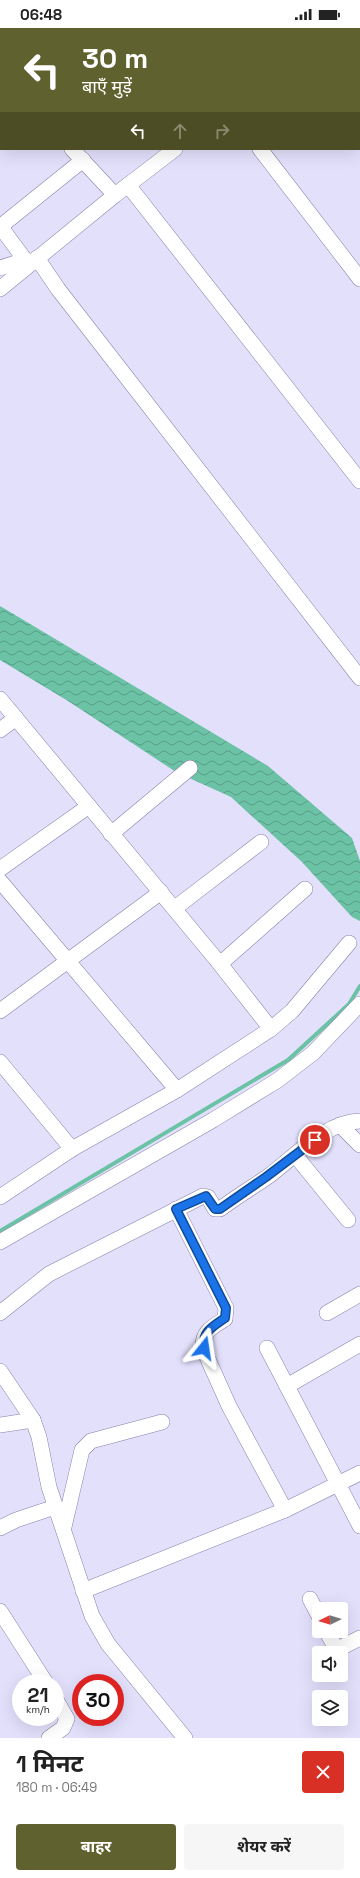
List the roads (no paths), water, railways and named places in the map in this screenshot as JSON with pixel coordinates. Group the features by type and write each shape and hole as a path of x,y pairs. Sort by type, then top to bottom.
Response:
{"street":[{"path":"73,150 115,195"},
{"path":"0,289 32,260 174,150"},
{"path":"261,150 360,278"},
{"path":"83,160 0,226 58,289 360,678"},
{"path":"128,185 360,481"},
{"path":"0,268 32,260"},
{"path":"0,699 111,834 175,908 270,1029"},
{"path":"0,730 16,718"},
{"path":"111,834 190,768"},
{"path":"0,869 89,806"},
{"path":"175,908 261,842"},
{"path":"0,881 177,1090"},
{"path":"220,964 306,889"},
{"path":"0,1011 161,892"},
{"path":"0,1197 72,1150 177,1090 270,1029 292,1010 349,943"},
{"path":"0,1242 206,1124 278,1080 314,1053 360,1004"},
{"path":"0,1062 72,1150"},
{"path":"0,1313 49,1274 176,1209 206,1196 215,1209 220,1209 323,1134 340,1124 360,1121"},
{"path":"340,1124 360,1145"},
{"path":"295,1155 348,1220"},
{"path":"176,1209 226,1308 225,1318 205,1333 203,1340 204,1348 229,1406 284,1510"},
{"path":"327,1313 360,1294"},
{"path":"286,1386 360,1344"},
{"path":"266,1348 360,1526"},
{"path":"0,1371 34,1420 55,1507 64,1527 92,1616 108,1644 185,1738"},
{"path":"0,1425 34,1420"},
{"path":"64,1527 82,1450 85,1445 91,1441 162,1422"},
{"path":"83,1591 284,1510 360,1473"},
{"path":"0,1528 16,1520 55,1507"},
{"path":"310,1599 312,1603"},
{"path":"0,1612 40,1674"},
{"path":"330,1638 336,1648 340,1648 360,1638"},
{"path":"64,1714 67,1719 64,1726"},
{"path":"49,1738 64,1726"}],"water":[{"path":"0,606 268,766 352,838 360,861 360,921 352,917 302,862 231,797 176,772 68,701 0,660"}],"waterway":[{"path":"0,1231 288,1060 349,1004 360,986"}]}
